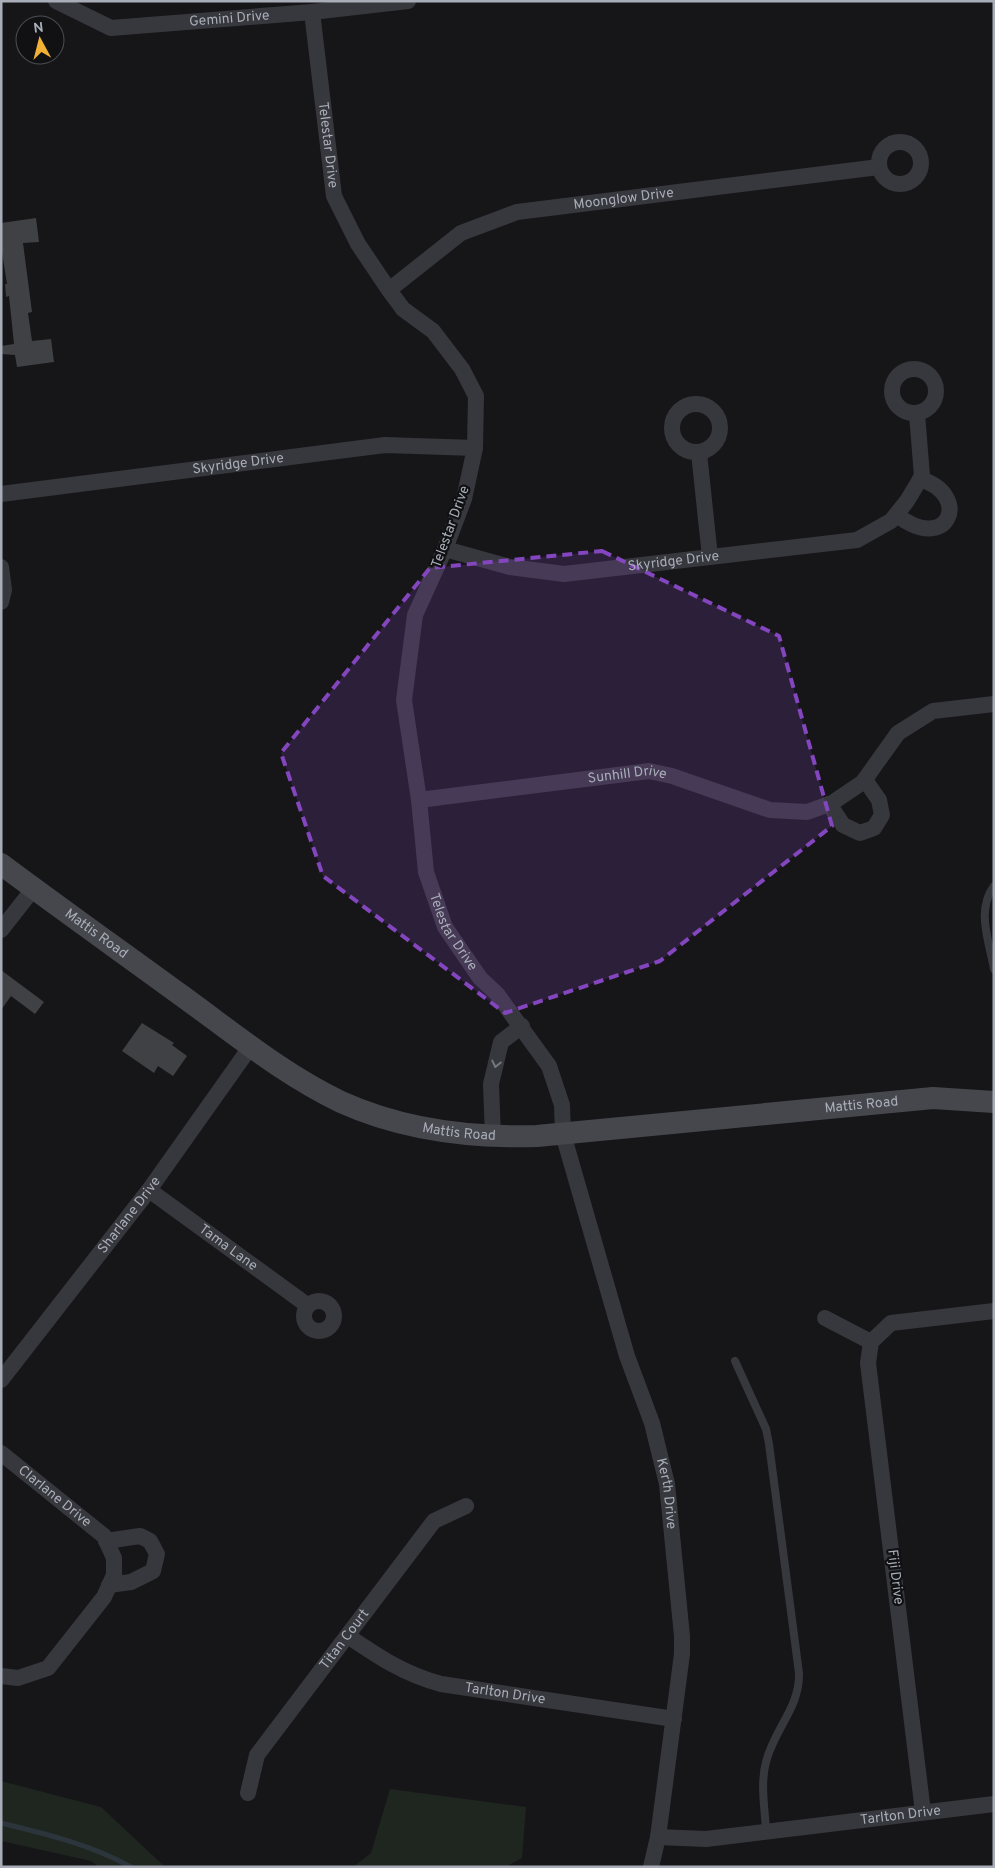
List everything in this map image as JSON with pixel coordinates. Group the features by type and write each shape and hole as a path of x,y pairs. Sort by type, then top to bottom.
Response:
{"main road":[{"name":"Mattis Road","path":"1,864 252,1046 309,1084 358,1108 428,1128 460,1135 493,1137 563,1134 933,1098 994,1102"}],"street":[{"name":"Gemini Drive","path":"56,1 111,28 312,12 408,1"},
{"name":"Telestar Drive","path":"312,12 334,196 358,244 389,290 403,309 433,331 466,376 476,396 475,448 464,498 445,549 415,615 404,700 419,800 426,872 445,927 480,978 497,994 522,1026 549,1066 562,1105 563,1134"},
{"name":"Moonglow Drive","path":"389,290 461,233 517,212 879,167"},
{"path":"896,515 910,525 930,530 944,525 949,516 947,497 940,489 920,479 922,476 917,414"},
{"name":"Skyridge Drive","path":"1,494 385,445 475,448"},
{"path":"700,453 710,557"},
{"name":"Skyridge Drive","path":"445,549 510,567 564,574 857,540 891,521 920,479"},
{"path":"1,567 4,590 1,602"},
{"name":"Sunhill Drive","path":"419,800 649,771 672,776 770,810 806,812 829,804 865,780 898,733 933,711 994,704"},
{"path":"829,804 843,825 860,833 874,828 882,815 879,800 865,780"},
{"path":"1,930 34,888"},
{"path":"493,1137 491,1084 501,1042 522,1026"},
{"name":"Sharlane Drive","path":"1,1380 149,1190 252,1046"},
{"name":"Kerth Drive","path":"563,1134 627,1356 652,1423 667,1484 682,1636 681,1668 658,1837 651,1867"},
{"name":"Tama Lane","path":"149,1190 308,1305"},
{"path":"826,1318 871,1342 876,1334 891,1323 994,1311"},
{"name":"Fiji Drive","path":"871,1342 868,1363 924,1812"},
{"name":"Clarlane Drive","path":"1,1454 104,1536 114,1558 114,1575 104,1597 48,1668 18,1678 1,1676"},
{"name":"Titan Court","path":"248,1793 257,1755 434,1521 466,1506"},
{"path":"106,1541 140,1536 150,1541 156,1554 153,1571 131,1582 109,1585"},
{"name":"Tarlton Drive","path":"348,1636 383,1660 413,1676 441,1684 674,1719"},
{"name":"Tarlton Drive","path":"658,1837 706,1839 994,1804"}],"lane":[{"path":"994,886 987,896 983,912 994,969"},
{"path":"735,1361 766,1429 799,1673 799,1690 766,1762 764,1790 766,1831"}],"highlighted area":[{"path":"602,551 779,636 832,826 660,961 505,1013 323,876 281,753 430,568"}],"shaded area":[{"path":"1,1781 101,1807 165,1867 99,1867 91,1861 1,1841"},
{"path":"390,1789 526,1807 522,1858 505,1867 353,1867 371,1853"}],"building":[{"path":"36,218 39,242 23,243 32,312 28,313 32,341 51,339 54,362 17,367 15,355 1,354 1,346 14,344 9,296 6,297 5,284 7,284 1,246 1,223"},
{"path":"1,970 44,1002 35,1014 11,996 1,1010"},
{"path":"142,1023 174,1043 172,1045 187,1056 173,1076 158,1066 154,1073 122,1051"}],"waterway":[{"path":"1,1823 84,1846 131,1867"}]}
